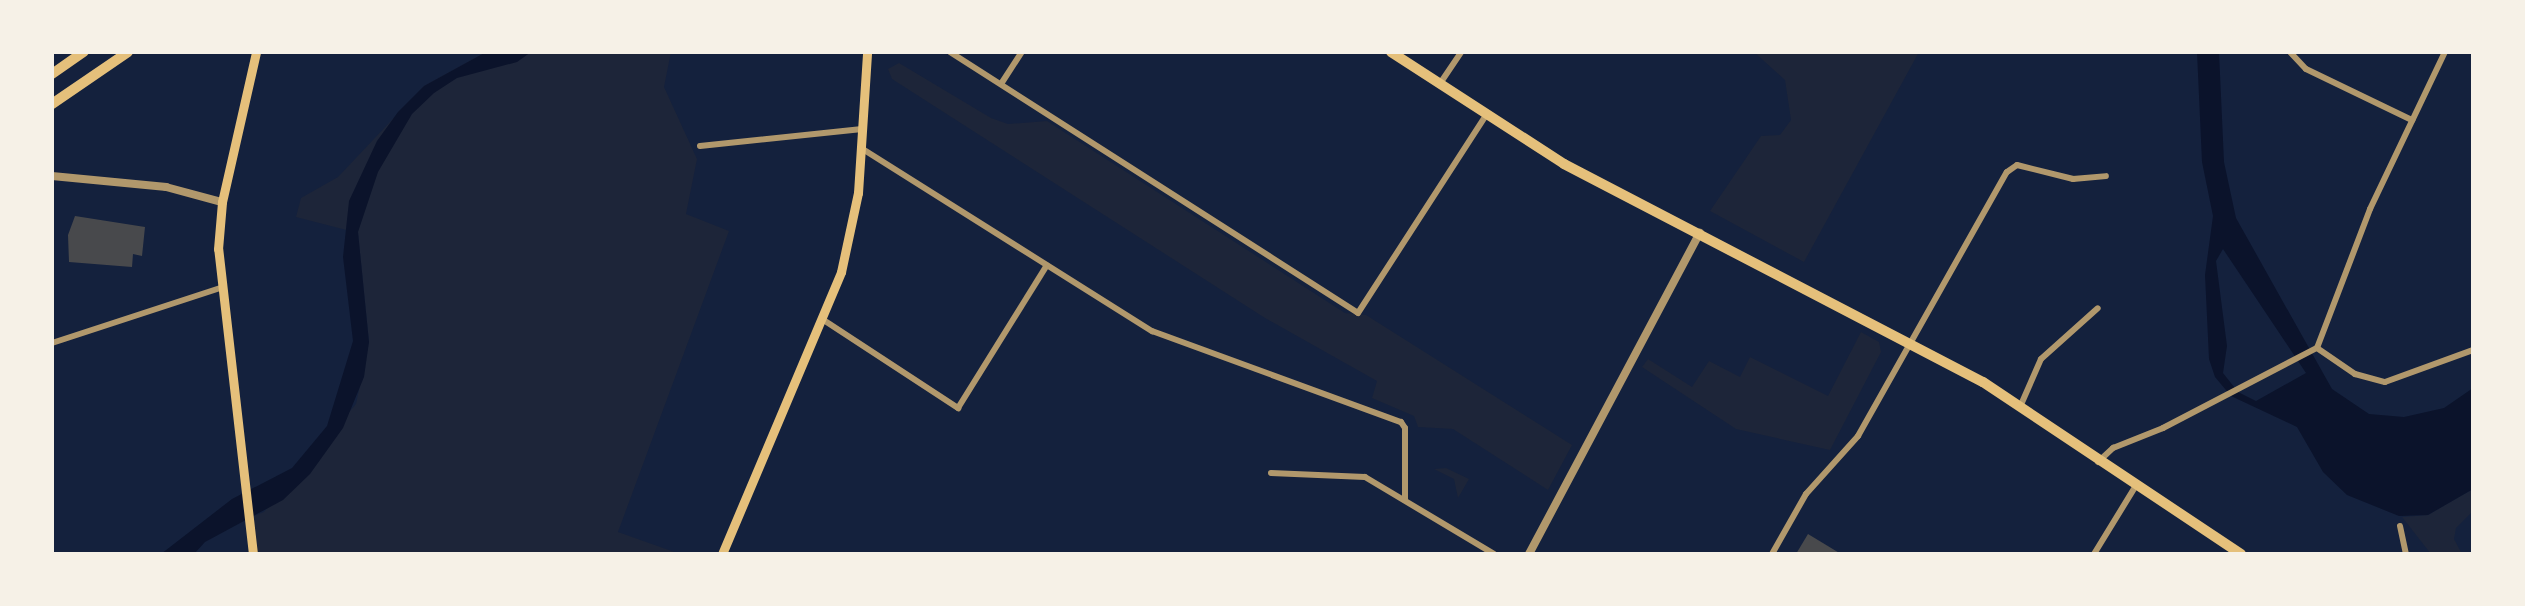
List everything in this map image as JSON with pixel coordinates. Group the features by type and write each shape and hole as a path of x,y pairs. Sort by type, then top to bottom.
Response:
{"main road":[{"path":"52,74 84,52"},
{"path":"52,104 128,52"},
{"path":"253,554 241,478 220,288 222,202 256,52"},
{"path":"722,554 822,319 851,232 861,148 867,52"},
{"path":"1391,52 1485,117 1908,342 2020,407 2135,487 2241,554"}],"street":[{"path":"950,52 1358,313 1485,117"},
{"path":"1001,84 1022,52"},
{"path":"1439,85 1461,52"},
{"path":"2290,52 2306,69 2412,120"},
{"path":"2098,462 2113,448 2240,389 2315,349 2370,209 2445,52"},
{"path":"700,146 862,129"},
{"path":"861,148 1171,340 1401,422 1405,428 1405,500"},
{"path":"1772,554 1806,494 1850,449 1908,342 2011,167 2024,166 2073,179 2106,176"},
{"path":"52,176 166,187 222,202"},
{"path":"1529,554 1700,233"},
{"path":"822,319 958,408 1047,265"},
{"path":"52,343 220,288"},
{"path":"2020,407 2041,359 2098,308"},
{"path":"2315,349 2355,374 2385,382 2473,350"},
{"path":"1271,473 1358,475 1494,554"},
{"path":"2094,554 2135,487"},
{"path":"2400,526 2406,554"}],"shaded area":[{"path":"486,52 671,52 664,87 697,159 686,214 729,231 618,532 680,554 253,554 247,519 264,512 356,404 369,342 358,233 296,217 301,198 338,177 424,86"},
{"path":"486,52 531,52 517,62 457,78 434,93 412,114 378,172 358,232 369,342 364,377 343,428 310,474 283,500 205,542 194,554 161,554 232,499 292,468 327,426 353,341 343,257 349,201 377,141 398,112 424,86"},
{"path":"1754,52 1919,52 1804,262 1710,211 1761,136 1780,135 1791,120 1785,80"},
{"path":"2197,52 2219,52 2224,162 2236,218 2332,389 2369,414 2404,417 2444,408 2473,388 2473,489 2428,515 2399,516 2347,495 2323,472 2297,427 2231,396 2215,377 2209,359 2205,275 2213,216 2202,162","holes":["2223,249 2306,373 2256,401 2238,392 2223,373 2227,346 2216,261"]},
{"path":"899,63 991,118 1008,124 1047,121 1345,313 1366,315 1572,445 1548,490 1453,429 1418,427 1414,416 1372,398 1377,381 1265,318 892,79 888,69"},
{"path":"1861,332 1879,342 1881,352 1830,450 1736,429 1642,367 1648,359 1692,387 1709,361 1740,377 1750,357 1828,396"},
{"path":"1446,468 1469,479 1458,498 1454,479 1434,469"},
{"path":"2473,489 2473,511 2456,528 2454,539 2462,554 2431,554 2402,517 2428,515"}],"building":[{"path":"75,216 145,227 142,256 133,254 132,267 69,262 68,235"},
{"path":"1808,534 1841,554 1796,554"}]}
